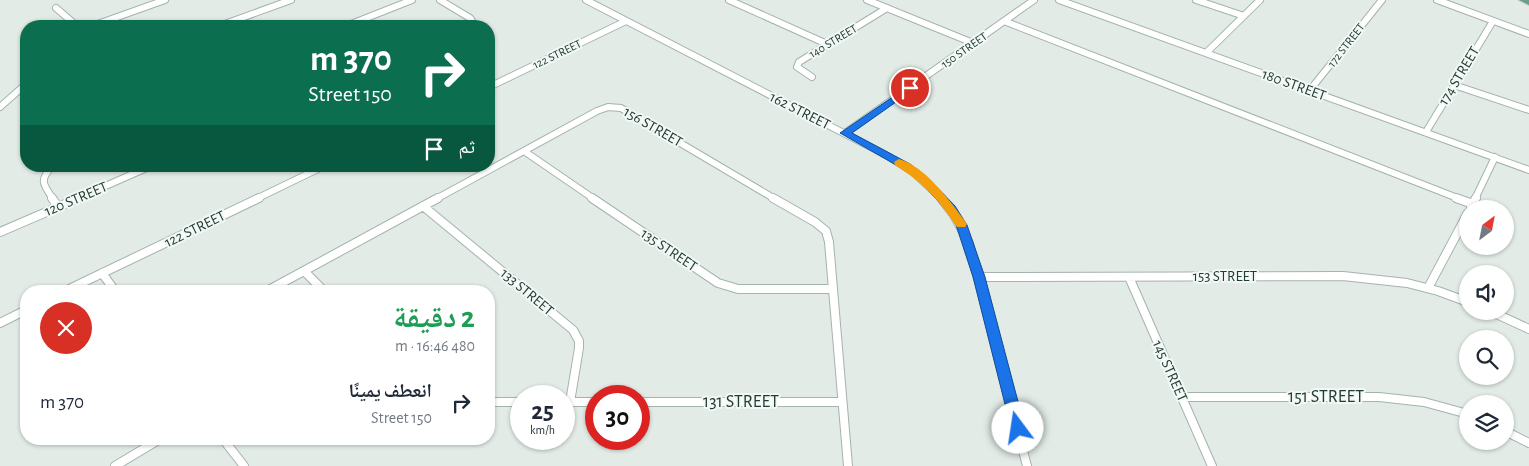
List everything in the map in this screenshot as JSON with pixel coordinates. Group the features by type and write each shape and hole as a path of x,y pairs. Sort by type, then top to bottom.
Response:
{"main road":[{"path":"1523,0 1529,2"}],"street":[{"path":"107,20 165,0"},
{"path":"236,20 291,0"},
{"path":"361,20 412,0"},
{"path":"440,0 471,20"},
{"name":"162 STREET","path":"586,0 845,133 906,167 938,193 962,225 979,277 1028,466"},
{"path":"730,0 827,44"},
{"path":"867,0 973,44"},
{"name":"150 STREET","path":"845,133 1034,0"},
{"name":"180 STREET","path":"1059,0 1529,170"},
{"path":"1196,0 1244,16"},
{"path":"1206,53 1260,0"},
{"name":"172 STREET","path":"1310,90 1382,0"},
{"path":"1437,0 1529,34"},
{"path":"56,8 69,20"},
{"name":"140 STREET","path":"812,77 798,69 797,64 887,8"},
{"name":"122 STREET","path":"495,84 626,20"},
{"path":"1004,21 1459,201"},
{"name":"174 STREET","path":"1426,132 1493,21"},
{"path":"1454,85 1529,110"},
{"path":"0,107 20,89"},
{"name":"156 STREET","path":"495,167 602,108 621,108 821,226 828,236 848,466"},
{"name":"135 STREET","path":"524,151 718,283 738,289 833,289"},
{"path":"1474,200 1495,157"},
{"path":"47,172 44,175 43,184 58,207"},
{"name":"120 STREET","path":"0,232 137,172"},
{"name":"122 STREET","path":"77,285 312,172"},
{"name":"156 STREET","path":"278,285 485,172"},
{"name":"133 STREET","path":"423,206 573,330 579,341 579,348 571,385"},
{"path":"1428,288 1459,230"},
{"path":"304,271 318,285"},
{"path":"102,273 111,285"},
{"name":"153 STREET","path":"979,277 1282,276 1373,278 1428,288 1459,299"},
{"name":"145 STREET","path":"1129,277 1212,466"},
{"path":"0,323 20,313"},
{"path":"1510,320 1529,329"},
{"name":"151 STREET","path":"1182,397 1388,397 1434,404 1459,411"},
{"path":"495,402 510,402"},
{"name":"131 STREET","path":"650,402 842,402"},
{"path":"1514,436 1529,443"},
{"path":"115,466 150,445"},
{"path":"228,445 244,466"}],"slow traffic":[{"path":"899,162 923,179 938,193 951,208 961,224"}],"route":[{"path":"910,88 845,133 888,156 923,179 951,208 962,225 979,277 1018,428"}]}
